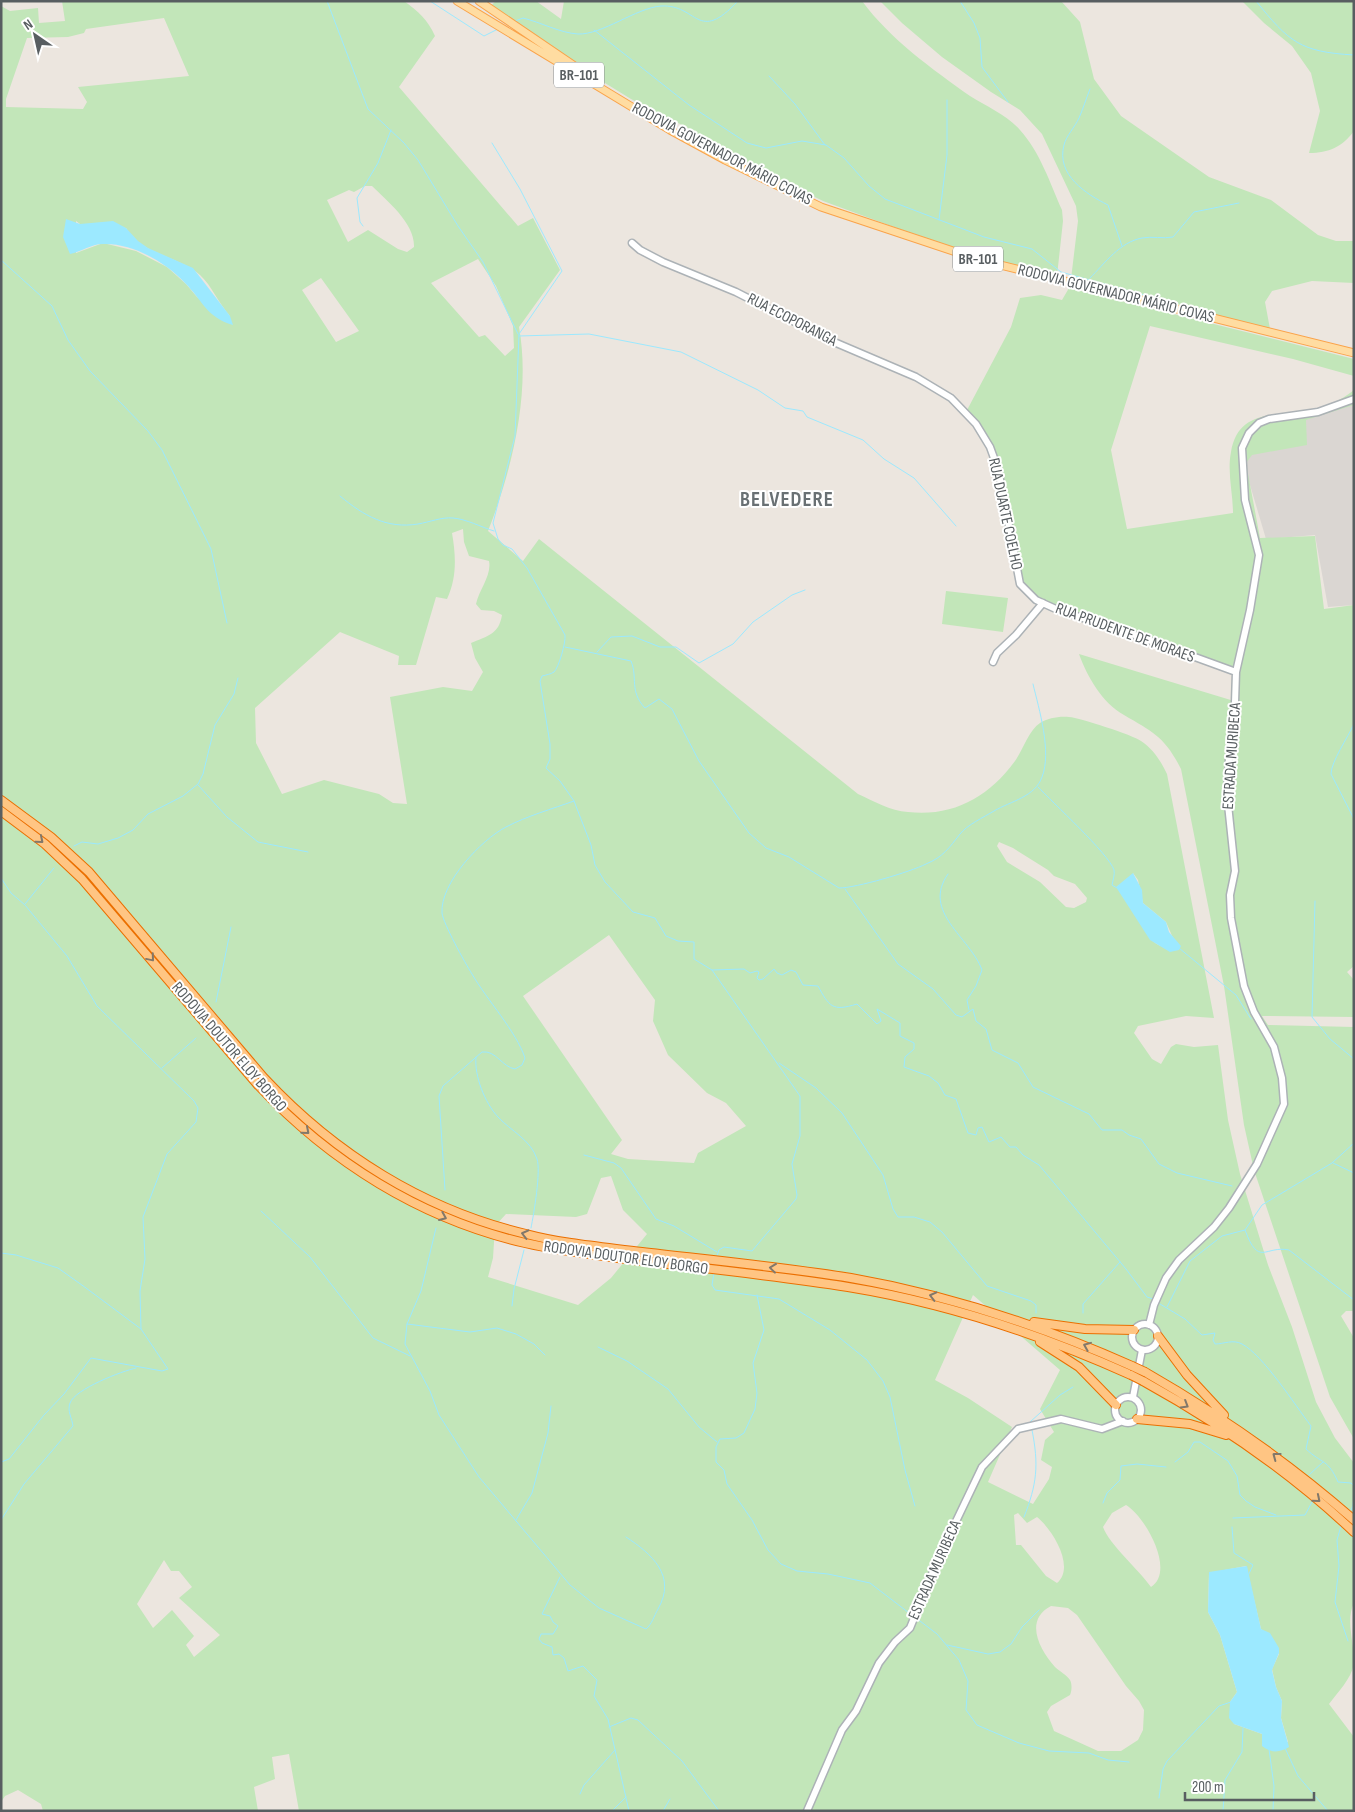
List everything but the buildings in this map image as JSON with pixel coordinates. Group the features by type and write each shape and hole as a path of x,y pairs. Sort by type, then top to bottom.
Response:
{"highway":[{"name":"RODOVIA DOUTOR ELOY BORGO","path":"1,800 44,832 89,872 264,1078 290,1104 345,1151 407,1190 474,1219 544,1238 852,1279 939,1297 1016,1320 1145,1372 1246,1434 1302,1476 1354,1520"},
{"name":"RODOVIA DOUTOR ELOY BORGO","path":"1,810 45,844 82,878 283,1111 340,1158 403,1197 470,1227 542,1247 851,1287 937,1306 1014,1328 1131,1375 1196,1412 1260,1455 1309,1493 1354,1532"},
{"path":"1016,1320 1084,1329 1134,1330"},
{"path":"1014,1328 1068,1358 1109,1395 1116,1405"},
{"path":"1158,1336 1202,1392 1224,1416 1246,1434"},
{"path":"1137,1419 1166,1420 1208,1428 1235,1439 1260,1455"}],"main road":[{"name":"RODOVIA GOVERNADOR MÁRIO COVAS","path":"457,1 639,111 725,160 821,207 947,250 1048,278 1354,353"},
{"path":"479,1 563,56 639,111"},
{"path":"484,17 509,23 529,34"}],"street":[{"name":"RUA ECOPORANGA","path":"632,243 640,250 663,262 745,296 834,342 916,377 952,398"},
{"name":"RUA DUARTE COELHO","path":"952,398 976,424 990,447 1001,487 1020,584"},
{"name":"ESTRADA MURIBECA","path":"1149,1325 1154,1305 1166,1278 1179,1260 1214,1227 1229,1208 1256,1164 1284,1104 1282,1078 1274,1046 1254,1012 1244,986 1231,918 1230,895 1235,864 1227,795 1234,733 1236,672 1250,610 1259,555 1245,500 1242,475 1242,448 1245,438 1258,423 1269,419 1318,412 1354,400"},
{"name":"RUA PRUDENTE DE MORAES","path":"1020,584 1036,600 1043,603 1236,672"},
{"path":"993,662 997,653 1016,635 1043,603"},
{"path":"1142,1325 1149,1325 1155,1329 1158,1336 1154,1347 1142,1350 1133,1342 1134,1330 1142,1325"},
{"path":"1132,1397 1142,1350"},
{"path":"1123,1421 1116,1414 1116,1405 1123,1398 1132,1397 1138,1402 1141,1408 1137,1419"},
{"name":"ESTRADA MURIBECA","path":"807,1811 842,1730 856,1711 879,1663 895,1642 910,1628 939,1557 982,1467 1018,1429 1061,1419 1102,1429 1123,1421 1130,1422 1137,1419"}],"shaded area":[{"path":"1354,404 1354,605 1328,607 1315,535 1266,539 1245,468 1247,444 1254,432"}],"green space":[{"path":"62,1 404,1 422,16 435,36 399,87 518,226 533,218 560,270 519,327 523,378 517,431 505,483 488,531 523,561 539,539 858,794 888,808 924,813 955,808 969,802 994,785 1005,774 1036,726 1043,721 1054,718 1075,718 1136,738 1149,748 1162,764 1167,774 1214,1018 1186,1016 1138,1026 1134,1033 1152,1059 1161,1064 1171,1047 1176,1044 1194,1047 1218,1045 1228,1120 1240,1174 1268,1265 1292,1327 1316,1402 1335,1438 1354,1463 1354,1603 1351,1610 1350,1625 1354,1664 1347,1680 1329,1704 1354,1737 1354,1811 299,1811 289,1754 272,1757 275,1779 254,1787 258,1811 43,1811 41,1804 18,1790 5,1796 1,1802 1,6 10,11 38,8 39,23 65,21","holes":["164,18 189,76 78,87 87,102 83,109 6,107 6,99 27,38 68,37 84,33 86,29","365,186 372,186 405,221 410,229 414,247 407,252 398,249 368,230 348,242 327,200 349,190 354,192","76,221 80,224 126,228 133,237 150,250 182,263 200,275 230,316 197,297 167,267 136,251 103,243 76,253","478,259 496,286 513,326 514,348 505,356 485,335 479,337 431,283","321,278 359,331 336,342 302,290","463,529 464,542 469,556 489,561 489,572 476,604 481,610 494,611 502,615 501,621 492,634 471,643 475,658 483,672 472,691 443,687 390,697 407,804 393,803 379,794 324,780 282,794 256,743 255,708 340,632 399,656 398,665 416,665 436,597 447,599 453,583 455,567 452,533","999,842 1013,848 1048,870 1054,876 1075,884 1087,898 1086,902 1074,908 1066,907 1040,882 1007,862 997,846","1133,873 1138,880 1143,903 1166,922 1173,938 1164,947 1156,943 1149,936 1144,927","609,935 655,1000 653,1021 668,1055 707,1093 726,1103 746,1126 698,1153 694,1163 628,1159 611,1154 622,1140 523,996","611,1176 623,1210 647,1234 611,1278 578,1305 488,1277 493,1258 495,1226 506,1214 576,1217 587,1214 601,1178","973,1295 1060,1370 1040,1409 1054,1432 1045,1440 1041,1460 1052,1467 1049,1479 1033,1504 988,1482 1012,1427 968,1398 935,1380","1126,1505 1134,1511 1149,1532 1159,1557 1160,1569 1158,1579 1151,1587 1106,1534 1103,1527 1112,1513","1018,1513 1027,1523 1037,1517 1049,1530 1060,1548 1064,1568 1062,1576 1057,1583 1046,1576 1021,1545 1016,1545 1014,1515","164,1560 171,1571 179,1571 192,1587 179,1598 220,1635 194,1657 186,1645 194,1636 172,1610 153,1628 137,1604","1246,1566 1261,1629 1279,1654 1272,1669 1276,1687 1282,1701 1281,1718 1288,1742 1262,1746 1262,1734 1234,1724 1230,1702 1237,1692 1220,1635 1208,1612 1209,1573","1051,1606 1068,1608 1077,1615 1144,1710 1143,1730 1138,1740 1121,1751 1098,1751 1054,1731 1047,1712 1051,1706 1070,1695 1071,1683 1069,1678 1049,1660 1040,1643 1036,1627 1038,1619"]},
{"path":"496,1 536,1 561,19 564,1 862,1 885,28 912,53 970,96 1009,119 1027,139 1044,168 1062,210 1063,221 1057,276 962,252 823,201 770,175 682,125 631,99 486,10"},
{"path":"880,1 1061,1 1080,22 1094,79 1121,116 1209,177 1271,200 1318,235 1336,241 1354,241 1354,283 1312,281 1272,291 1265,302 1270,329 1071,279 1078,221 1076,206 1042,134 1020,110 942,57 902,23"},
{"path":"1242,1 1354,1 1354,131 1340,145 1323,152 1309,153 1320,111 1311,73 1292,46 1264,23"},
{"path":"1069,288 1354,359 1354,376 1293,359 1150,326 1111,450 1127,529 1233,513 1230,460 1235,438 1241,429 1249,422 1259,418 1324,406 1343,398 1354,390 1354,405 1306,420 1307,445 1252,455 1246,463 1260,538 1315,536 1324,609 1354,605 1354,966 1347,972 1354,980 1354,1017 1262,1016 1268,1025 1354,1027 1354,1311 1346,1311 1341,1316 1354,1338 1354,1439 1330,1397 1254,1170 1244,1125 1224,986 1181,769 1164,742 1109,704 1091,680 1079,654 1234,701 1233,672 1035,599 1017,584 1015,558 994,454 966,412 1011,327 1020,298 1041,295 1062,300"},
{"path":"946,591 1008,598 1003,632 942,624"}],"water":[{"path":"66,219 80,224 113,221 126,228 138,241 148,248 193,268 230,316 233,325 224,322 211,313 177,275 158,261 137,250 103,244 94,245 70,254 63,237"},
{"path":"1133,873 1142,890 1143,903 1166,922 1169,932 1181,946 1179,950 1170,952 1150,940 1116,887"},
{"path":"1247,1566 1261,1629 1270,1633 1279,1648 1279,1653 1272,1670 1282,1701 1281,1718 1289,1747 1278,1751 1272,1751 1262,1746 1262,1734 1234,1724 1229,1718 1230,1702 1237,1692 1220,1635 1208,1612 1209,1572"}],"waterway":[{"path":"327,1 368,109 404,143 418,160 458,226 483,262 518,334"},
{"path":"430,1 484,36 498,29"},
{"path":"515,21 523,18 564,32 578,34 598,30 641,11 661,6 673,7 705,21 714,20 724,14 738,1"},
{"path":"960,1 974,23 980,38 982,67 1008,102"},
{"path":"1256,1 1278,26 1297,42 1321,51 1354,55"},
{"path":"594,30 689,105 747,143 766,148 802,141 826,145 844,158 869,186 885,199 984,237 1032,249 1061,272 1158,299"},
{"path":"769,76 795,104 825,145"},
{"path":"1090,89 1079,118 1065,142 1064,165 1082,189 1108,205 1122,246"},
{"path":"939,220 947,155 947,100"},
{"path":"363,226 360,222 357,198 378,163 391,130"},
{"path":"492,143 520,189 562,271 519,334 515,436 493,523 498,539 503,545 512,549 527,568 565,635 562,654 556,669 553,673 542,676 540,681 550,744 550,759 546,768 560,781 574,801 591,845 595,865 605,882 633,912 655,918 666,936 678,941 694,942 694,959 712,970 800,1096 800,1136 792,1164 796,1199 752,1251 724,1247 719,1250 717,1256"},
{"path":"1090,278 1113,254 1134,240 1150,237 1173,237 1194,212 1239,203"},
{"path":"1,260 52,306 68,340 90,371 148,431 162,450 211,549 227,623"},
{"path":"519,336 589,334 681,352 758,390 785,408 803,411 807,417 863,440 884,459 914,478 956,526"},
{"path":"340,496 358,510 386,523 407,525 453,518 468,521 494,531"},
{"path":"597,652 611,637 632,636 660,647 676,647 699,663 733,644 753,622 792,595 805,590"},
{"path":"565,647 631,661 635,690 640,702 645,708 659,699 672,709 699,761 749,833 766,848 789,857 839,888 883,879 932,861 945,852 971,824 1001,807 1022,798 1039,784 1045,767 1046,755 1044,730 1033,684"},
{"path":"74,846 82,842 98,844 118,838 133,830 148,814 183,796 198,784 203,774 215,725 234,694 238,678"},
{"path":"1354,724 1337,756 1331,774 1354,819"},
{"path":"198,785 227,817 258,842 308,852"},
{"path":"1038,787 1110,862 1114,870 1112,885 1117,888"},
{"path":"445,1190 439,1096 443,1086 482,1052 495,1056 510,1068 515,1069 522,1065 525,1058 515,1037 478,984 455,943 443,918 443,901 455,876 464,864 474,852 496,833 522,819 574,801"},
{"path":"25,904 54,868"},
{"path":"948,874 941,888 940,900 944,912 950,924 968,946 982,970 976,986 967,1000 969,1010"},
{"path":"1,878 11,893 25,905 67,956 97,1006 194,1101 198,1108 196,1122 167,1154 143,1217 145,1259 140,1291 141,1329"},
{"path":"845,889 898,964 933,989 956,1015 962,1017 973,1009 976,1021 986,1029 992,1050 1018,1063 1033,1087 1089,1114 1102,1130 1122,1130 1129,1135 1141,1139 1159,1164 1177,1173 1232,1186"},
{"path":"1315,901 1312,1017 1330,1039 1354,1059"},
{"path":"216,1002 231,927"},
{"path":"1179,948 1236,995 1251,1019"},
{"path":"712,970 744,969 750,973 757,971 759,972 757,978 759,980 763,979 774,969 782,975 791,970 796,972 803,985 818,986 832,1006 842,1007 857,1004 877,1024 881,1021 877,1009 900,1023 900,1036 914,1043 914,1049 905,1057 904,1067 929,1076 938,1083 945,1095 956,1099 968,1133 976,1135 978,1128 982,1127 989,1142 1001,1137 1010,1147 1016,1147 1023,1155 1039,1165 1147,1297 1153,1299"},
{"path":"162,1068 196,1038"},
{"path":"476,1057 481,1089 493,1111 530,1146 537,1159 538,1182 531,1228"},
{"path":"779,1063 816,1088 842,1113 883,1175 893,1209 898,1217 914,1217 930,1222 942,1232 987,1286 1031,1301 1036,1305 1036,1313"},
{"path":"1167,1307 1190,1261 1222,1236 1245,1230 1262,1205 1332,1163 1354,1143"},
{"path":"584,1155 614,1163 621,1168 656,1219 674,1226 717,1252"},
{"path":"1333,1163 1354,1173"},
{"path":"261,1211 310,1257 373,1338 410,1356"},
{"path":"436,1228 421,1291 407,1324 405,1344 430,1391 439,1415 479,1477 570,1585 599,1608 646,1629 663,1597 665,1586 663,1576 653,1559 626,1537"},
{"path":"1245,1230 1250,1242 1259,1252 1281,1249 1289,1250 1354,1300"},
{"path":"512,1306 514,1289 524,1250"},
{"path":"1,1253 16,1255 58,1268 141,1329 168,1369 162,1371 91,1358 64,1394 44,1415 9,1459 1,1462"},
{"path":"1083,1313 1083,1304 1120,1262"},
{"path":"714,1273 712,1285 715,1290 779,1299 830,1330 867,1360 883,1381 890,1397 905,1470 915,1506"},
{"path":"757,1295 764,1330 753,1363 757,1393 755,1409 744,1433 736,1438 720,1439 716,1447 716,1462 724,1470 727,1484 752,1520 768,1550 781,1564 797,1571 828,1574 870,1583 913,1616"},
{"path":"1160,1304 1185,1319 1202,1335 1215,1333 1213,1340 1215,1344 1228,1342 1242,1344 1259,1358 1311,1426 1306,1449 1328,1465 1338,1482 1351,1483 1354,1486"},
{"path":"407,1324 470,1332 497,1328 516,1334 534,1344 545,1355"},
{"path":"598,1347 627,1361 668,1389 699,1427 717,1442"},
{"path":"1,1520 24,1484 73,1426 69,1409 70,1403 74,1398 80,1392 100,1381 136,1368"},
{"path":"1030,1422 1060,1395 1073,1387"},
{"path":"516,1520 532,1493 548,1433 551,1406"},
{"path":"1024,1517 1032,1494 1036,1474 1036,1454 1032,1430"},
{"path":"1175,1462 1188,1452 1194,1442 1200,1442 1228,1461 1237,1476 1240,1495 1246,1501 1255,1507 1276,1515"},
{"path":"1309,1475 1323,1462"},
{"path":"1103,1503 1107,1493 1120,1480 1121,1466 1137,1464 1166,1467"},
{"path":"1353,1505 1354,1496"},
{"path":"1233,1518 1305,1515 1312,1502"},
{"path":"1350,1512 1353,1506"},
{"path":"1341,1526 1337,1540 1339,1566 1335,1602 1348,1641"},
{"path":"1232,1527 1234,1553 1253,1565 1248,1576"},
{"path":"560,1577 542,1614 550,1616 558,1626 553,1634 541,1634 539,1639 542,1643 552,1647 553,1655 559,1654 564,1658 568,1671 583,1666 597,1680 594,1696 608,1719 629,1811"},
{"path":"947,1645 988,1654 1000,1652 1011,1644 1022,1627 1039,1610"},
{"path":"916,1618 937,1634 959,1660 968,1681 966,1710 977,1725 1019,1743 1049,1751 1089,1753 1108,1760 1129,1762"},
{"path":"1159,1798 1163,1769 1167,1761 1219,1706 1231,1702"},
{"path":"609,1727 631,1718 638,1720 682,1761 719,1811"},
{"path":"1223,1811 1225,1780 1242,1752 1243,1728"},
{"path":"1285,1748 1298,1776 1328,1811"},
{"path":"1269,1749 1274,1786 1273,1811"},
{"path":"580,1794 584,1785 615,1750"},
{"path":"612,1811 626,1797"},
{"path":"663,1811 670,1799"}],"district":[{"name":"BELVEDERE","path":"787,499"}]}
